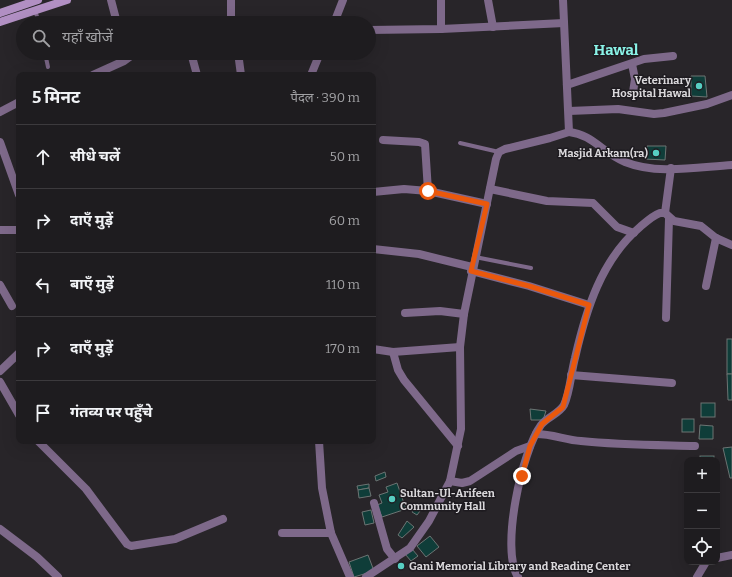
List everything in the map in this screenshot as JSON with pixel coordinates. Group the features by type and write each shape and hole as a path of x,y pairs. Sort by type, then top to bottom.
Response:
{"main road":[{"path":"0,13 38,0"},
{"path":"18,16 67,0"},
{"path":"0,22 16,17"}],"street":[{"path":"111,0 115,16"},
{"path":"231,0 231,16"},
{"path":"337,16 343,0"},
{"path":"441,29 442,0"},
{"path":"488,0 493,27"},
{"path":"563,0 569,132"},
{"path":"376,30 441,29 564,23"},
{"path":"566,85 650,58 673,56"},
{"path":"101,72 111,68 121,60"},
{"path":"193,60 196,72"},
{"path":"239,60 241,72"},
{"path":"312,72 317,60"},
{"path":"632,64 635,78 633,92"},
{"path":"569,111 618,109 654,114 707,104 732,95"},
{"path":"0,112 16,104"},
{"path":"366,577 410,548 429,521 450,481 458,446 462,410 460,347 464,314 472,269 496,159 499,152 505,149 569,132 578,133 589,138 612,156 625,163 647,168 732,165"},
{"path":"383,140 419,142 425,144 428,191"},
{"path":"0,142 16,187"},
{"path":"666,318 667,216 671,168"},
{"path":"376,192 404,189 428,191 487,204"},
{"path":"490,189 547,202 593,203 617,227 634,233"},
{"path":"518,577 512,562 512,533 518,488 530,446 542,424 563,407 589,305 608,265 634,233 655,215 667,216 680,224 701,226 716,238 732,245"},
{"path":"0,230 16,230"},
{"path":"706,286 716,238"},
{"path":"376,249 419,254 589,305"},
{"path":"0,285 12,306"},
{"path":"405,313 440,311 464,314"},
{"path":"376,349 393,352 460,347"},
{"path":"393,352 398,370 404,380 458,446"},
{"path":"0,371 16,356"},
{"path":"571,375 672,384"},
{"path":"0,382 16,410"},
{"path":"536,434 551,434 579,441 695,446"},
{"path":"41,444 86,489 127,544 131,546 175,539 223,519"},
{"path":"319,444 322,488 331,533 350,577"},
{"path":"450,481 462,483 470,481 511,454 530,446"},
{"path":"374,503 387,549 395,559"},
{"path":"0,529 37,557 58,577"},
{"path":"282,533 331,533"},
{"path":"720,557 732,554"},
{"path":"697,577 704,565"}],"lane":[{"path":"35,10 37,16"},
{"path":"46,60 48,67"},
{"path":"460,143 499,152"},
{"path":"475,257 531,268"}],"building":[{"name":"Veterinary Hospital Hawal","path":"691,76 705,76 707,97 691,96"},
{"name":"Masjid Arkam(ra)","path":"647,146 666,146 665,160 645,159"},
{"path":"727,339 732,339 732,374 727,374"},
{"path":"727,374 732,374 732,400 728,400"},
{"path":"701,403 715,403 715,417 701,417"},
{"path":"530,409 546,411 543,420 531,420"},
{"path":"682,419 694,419 694,432 682,432"},
{"path":"700,425 713,426 713,439 699,439"},
{"path":"732,447 732,478 730,478 723,448"},
{"path":"700,456 714,456 714,457"},
{"path":"385,472 386,477 376,481 375,476"},
{"name":"Sultan-Ul-Arifeen Community Hall","path":"397,483 406,509 382,517 377,505 382,503 379,495 388,492 386,487"},
{"path":"369,484 369,488 358,490 357,486"},
{"path":"369,488 371,496 359,498 358,490"},
{"path":"418,503 423,507 417,515 412,512"},
{"path":"371,510 374,523 365,525 362,512"},
{"path":"407,521 414,527 402,538 398,535"},
{"path":"430,536 439,547 426,557 417,546"},
{"path":"412,549 418,556 411,561 405,554"},
{"path":"368,555 374,571 354,577 349,562"}],"place":[{"name":"Veterinary Hospital Hawal","path":"699,86"},
{"name":"Masjid Arkam(ra)","path":"656,153"},
{"name":"Sultan-Ul-Arifeen Community Hall","path":"392,499"},
{"name":"Gani Memorial Library and Reading Center","path":"401,566"}],"district":[{"name":"Hawal","path":"616,50"}],"route":[{"path":"428,191 487,204 471,271 529,286 589,305 579,341 566,400 559,412 548,418 542,424 530,446 522,476"}]}
